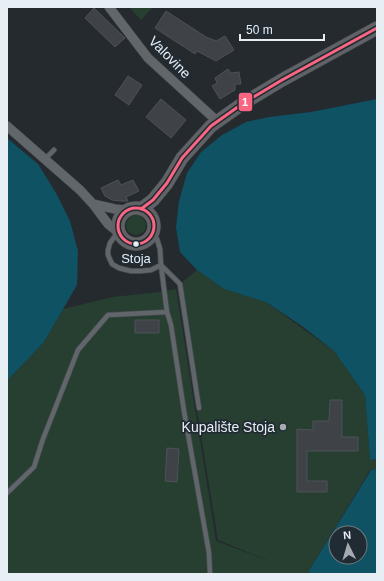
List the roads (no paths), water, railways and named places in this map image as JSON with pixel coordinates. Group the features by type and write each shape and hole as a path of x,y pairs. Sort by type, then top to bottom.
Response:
{"main road":[{"path":"141,209 153,200 182,158 217,121 282,80 377,28"},
{"path":"153,228 152,217 148,213 141,209 132,208 127,210 120,217 117,227 121,238 126,242 132,244 144,243 148,239 153,228 166,183"}],"street":[{"name":"Valovine","path":"109,7 148,58 217,121"},
{"path":"7,126 80,190 108,224 118,232"},
{"path":"93,204 127,210"}],"lane":[{"path":"45,159 54,150"},
{"path":"153,228 160,249 167,312 171,325 184,412 209,554 210,574"},
{"path":"118,232 110,243 108,250 108,255 112,264 119,268 132,271 151,270 161,265"},
{"path":"161,265 180,284 199,408"},
{"path":"7,493 34,467 43,439 78,350 108,315 167,312"}],"water":[{"path":"377,99 377,459 370,460 365,395 334,351 302,326 266,302 224,289 197,270 180,252 176,227 179,201 187,173 201,152 222,135 246,122 269,117 311,112"},
{"path":"7,138 38,164 56,193 70,221 78,251 77,285 44,342 7,381"},
{"path":"377,469 377,574 307,574 328,540 328,565 368,565 368,525 337,525 371,470"}],"place":[{"name":"Stoja","path":"136,244"},
{"name":"Kupalište Stoja","path":"283,427"}]}
